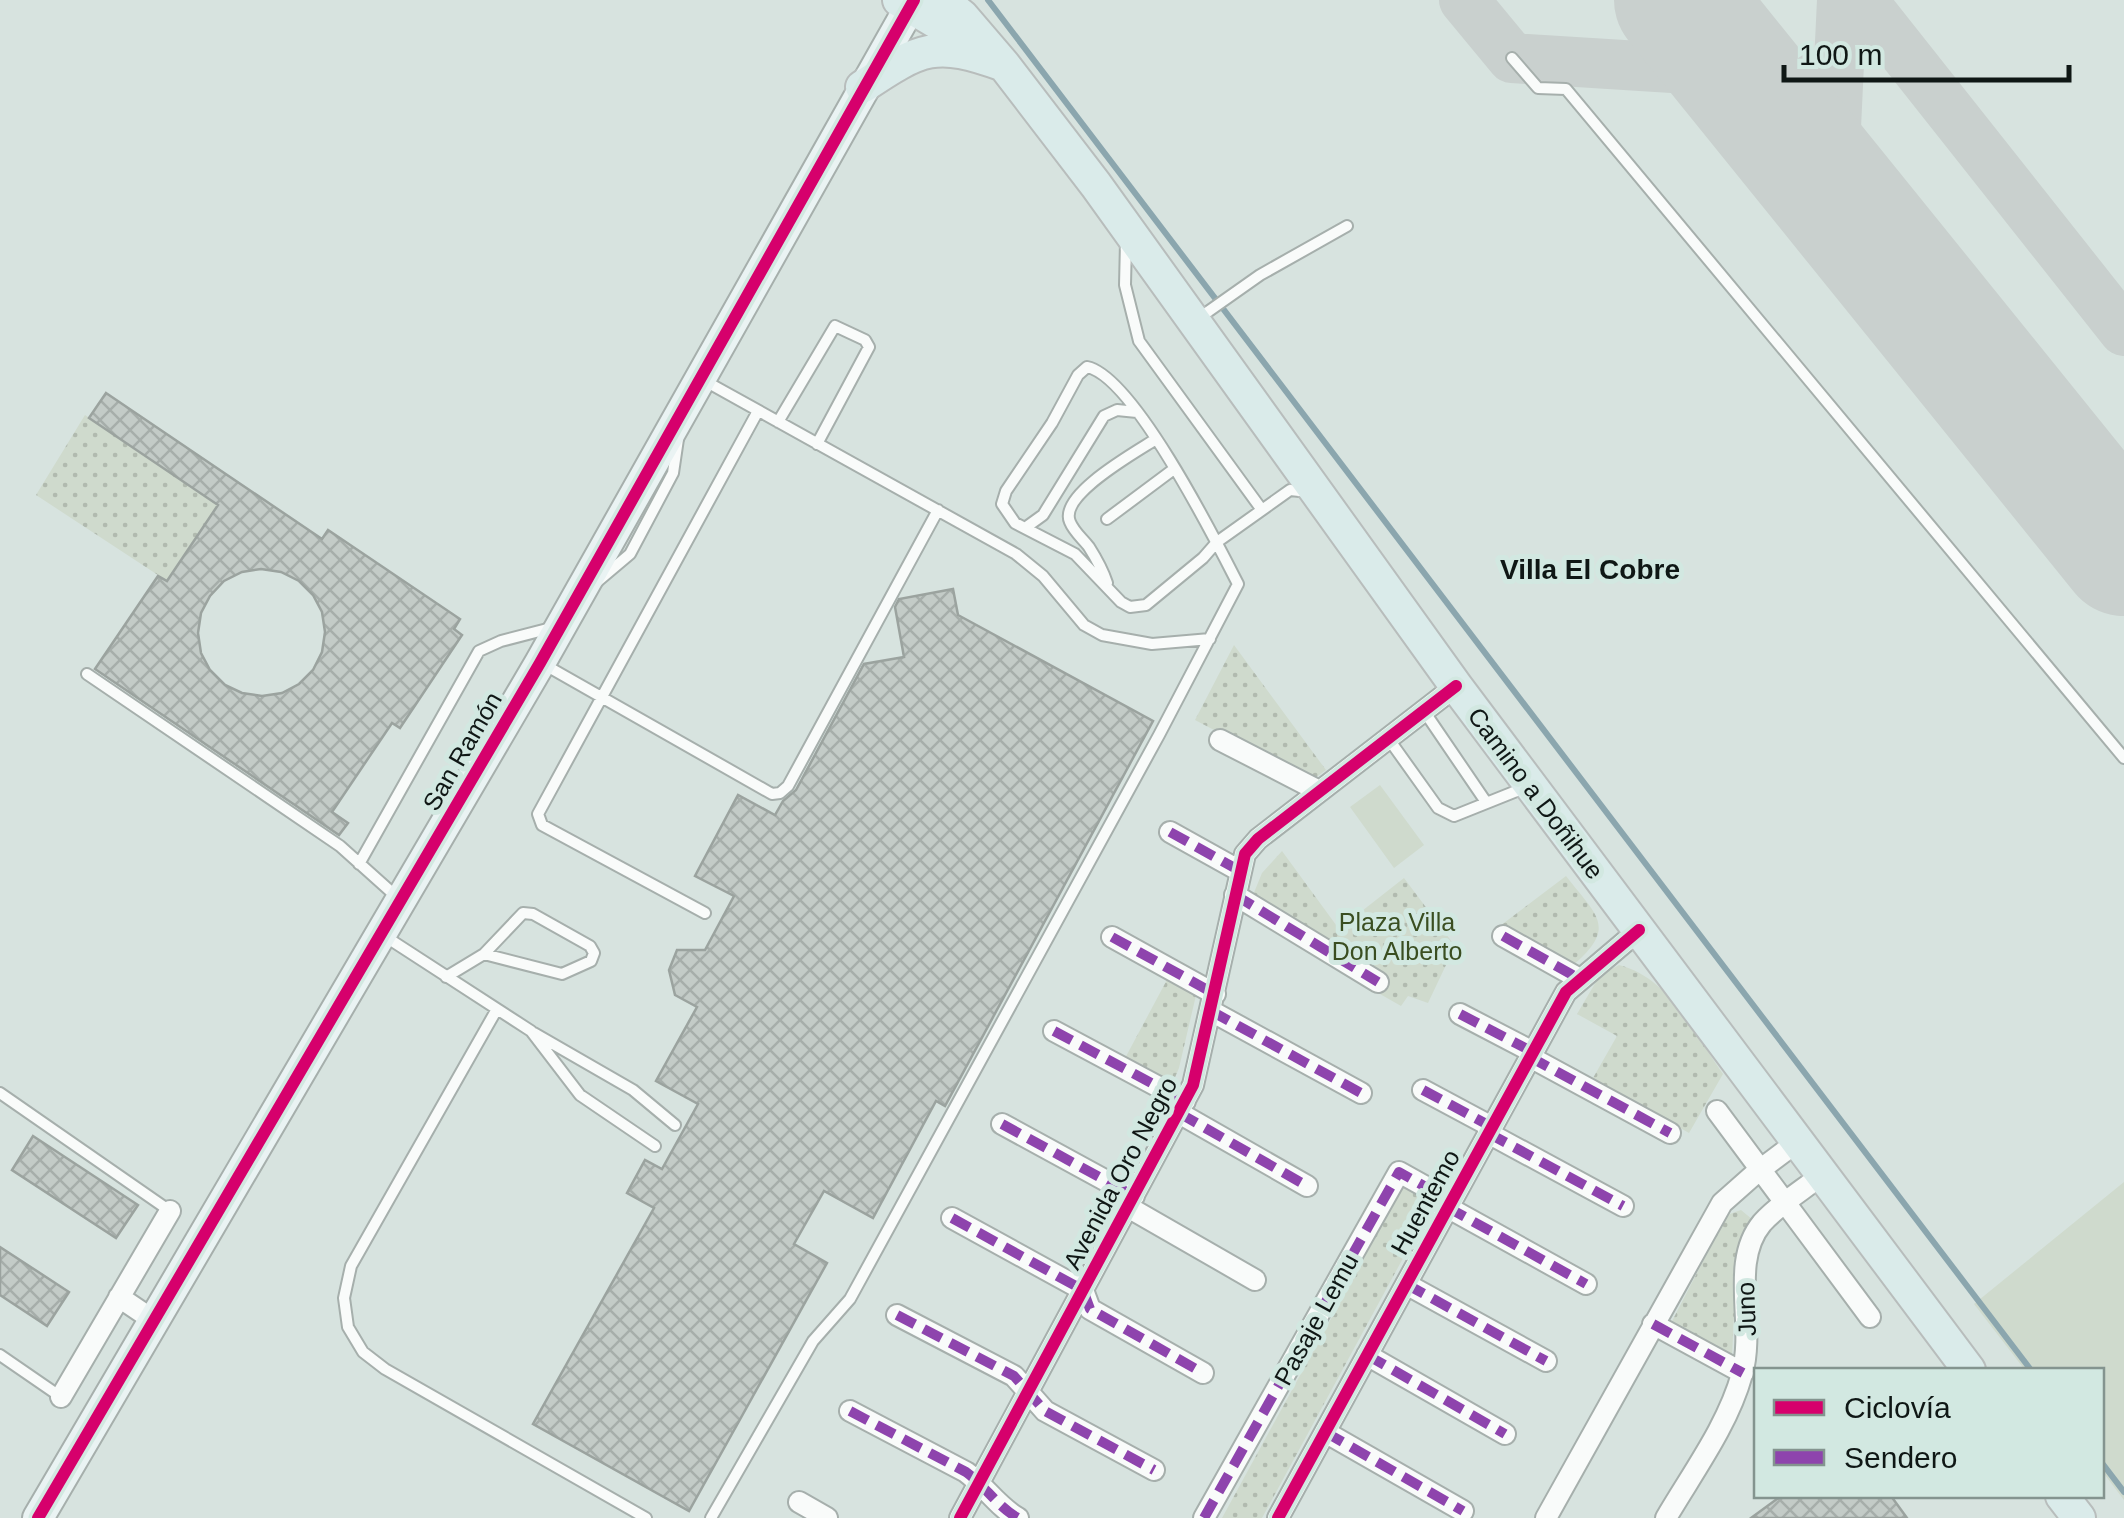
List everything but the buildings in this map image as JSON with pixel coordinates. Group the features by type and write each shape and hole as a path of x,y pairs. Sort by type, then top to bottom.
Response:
{"main road":[{"name":"Camino a Doñihue","path":"942,0 962,16 1004,65 1126,226 1456,686 1968,1368"},
{"path":"908,2 1004,65"},
{"path":"862,87 898,63 930,49 965,53 1004,65"},
{"path":"2064,1498 2079,1518"}],"street":[{"name":"San Ramón","path":"38,1518 562,625 908,2"},
{"name":"Avenida Oro Negro","path":"960,1518 1195,1080 1245,854 1258,838 1456,686"},
{"path":"1220,740 1319,791"},
{"path":"1170,832 1240,870"},
{"path":"1235,895 1378,982"},
{"name":"Huentemo","path":"1287,1515 1324,1432 1566,992 1639,930"},
{"path":"1503,936 1578,978"},
{"path":"1112,937 1361,1093"},
{"path":"1460,1014 1670,1134"},
{"path":"1054,1030 1307,1186"},
{"path":"1422,1090 1623,1206"},
{"path":"1716,1111 1870,1317"},
{"path":"1002,1124 1255,1280"},
{"path":"1546,1518 1722,1203 1797,1142"},
{"name":"Pasaje Lemu","path":"1204,1518 1399,1172 1586,1284"},
{"name":"Juno","path":"1666,1518 1732,1403 1742,1372 1748,1339 1744,1274 1748,1248 1759,1227 1823,1174"},
{"path":"61,1397 170,1210"},
{"path":"952,1218 1083,1290 1090,1308 1203,1374"},
{"path":"1406,1284 1546,1360"},
{"path":"119,1297 153,1320"},
{"path":"897,1314 1014,1376 1045,1410 1154,1470"},
{"path":"1653,1324 1742,1372"},
{"path":"1367,1355 1506,1434"},
{"path":"850,1410 980,1482 1018,1518"},
{"path":"1324,1432 1463,1511"},
{"path":"799,1502 827,1518"}],"lane":[{"path":"1512,58 1538,88 1566,89 2124,758"},
{"path":"1126,226 1126,285 1138,341 1262,510"},
{"path":"1194,322 1260,275 1347,226"},
{"path":"778,422 834,326 866,340 869,347 817,444"},
{"path":"711,1518 813,1341 850,1299 1238,584 1217,542 1156,439 1106,374 1088,368 1078,375 1052,423 1002,496 1008,516 1075,554 1130,607 1146,605 1204,558 1217,542 1290,490 1316,494"},
{"path":"578,596 630,554 673,473 692,391 758,411 1016,554 1043,576 1093,631 1152,644 1210,638"},
{"path":"1026,528 1042,515 1104,416 1117,410 1136,412"},
{"path":"705,914 542,825 538,814 758,411"},
{"path":"1108,588 1089,547 1068,520 1068,510 1076,496 1094,481 1156,439"},
{"path":"651,515 658,452"},
{"path":"1107,518 1174,469"},
{"path":"540,663 772,794 780,793 788,786 938,510"},
{"path":"359,864 479,651 562,625"},
{"path":"87,674 340,846 400,900"},
{"path":"1424,711 1486,802"},
{"path":"1388,738 1444,812 1454,816 1531,786"},
{"path":"446,977 484,954 522,913 533,914 590,946 594,953 591,962 562,974 484,954"},
{"path":"381,934 497,1010 633,1090 675,1125"},
{"path":"497,1010 358,1249 344,1298 348,1328 363,1352 384,1370 646,1518"},
{"path":"531,1031 580,1095 656,1146"},
{"path":"0,1093 170,1210"},
{"path":"0,1355 61,1397"}],"green space":[{"path":"85,415 218,505 167,581 36,495"},
{"path":"1234,645 1326,770 1311,781 1195,720"},
{"path":"1380,785 1424,845 1394,868 1350,807"},
{"name":"Plaza Villa Don Alberto","path":"1282,851 1339,929 1404,878 1455,946 1428,1003 1408,996 1401,1006 1380,994 1385,978 1253,895 1262,873"},
{"path":"1566,876 1598,921 1595,941 1572,966 1500,926"},
{"path":"1619,965 1637,972 1667,994 1723,1074 1689,1133 1593,1078 1617,1036 1577,1014 1600,975"},
{"path":"1169,976 1197,991 1179,1068 1170,1089 1123,1062"},
{"path":"2124,1182 2124,1500 2104,1474 2104,1368 2023,1368 1974,1304"},
{"path":"1403,1187 1433,1203 1262,1518 1222,1518"},
{"path":"1741,1210 1753,1220 1737,1251 1732,1357 1670,1325 1727,1215"}],"waterway":[{"path":"988,0 2029,1368"},
{"path":"2104,1466 2124,1492"}],"taxiway":[{"path":"1464,0 1512,58 1736,72"},
{"path":"1833,191 1842,0"},
{"path":"1862,0 2124,331"}],"runway":[{"path":"1678,0 2124,552"}],"marked path":[{"path":"1170,832 1240,871"},
{"path":"1235,895 1378,982"},
{"path":"1503,936 1578,978"},
{"path":"1112,937 1215,994"},
{"path":"1211,1011 1361,1093"},
{"path":"1460,1014 1533,1052"},
{"path":"1054,1031 1185,1101"},
{"path":"1530,1057 1670,1133"},
{"path":"1423,1090 1492,1127"},
{"path":"1179,1113 1307,1186"},
{"path":"1002,1124 1134,1196"},
{"path":"1488,1133 1623,1206"},
{"path":"1204,1518 1399,1172 1451,1201"},
{"path":"1447,1207 1586,1284"},
{"path":"952,1218 1083,1290 1090,1309 1203,1373"},
{"path":"1406,1284 1546,1361"},
{"path":"897,1315 1014,1376 1045,1411 1154,1470"},
{"path":"1653,1324 1743,1373"},
{"path":"1367,1355 1505,1434"},
{"path":"850,1411 966,1472 1018,1518"},
{"path":"1325,1432 1463,1511"}],"cycle path":[{"path":"38,1518 540,663 914,0"},
{"path":"960,1518 1193,1085 1245,854 1258,839 1456,686"},
{"path":"1278,1518 1566,992 1639,930"}],"district":[{"name":"Villa El Cobre","path":"1590,569"}]}
